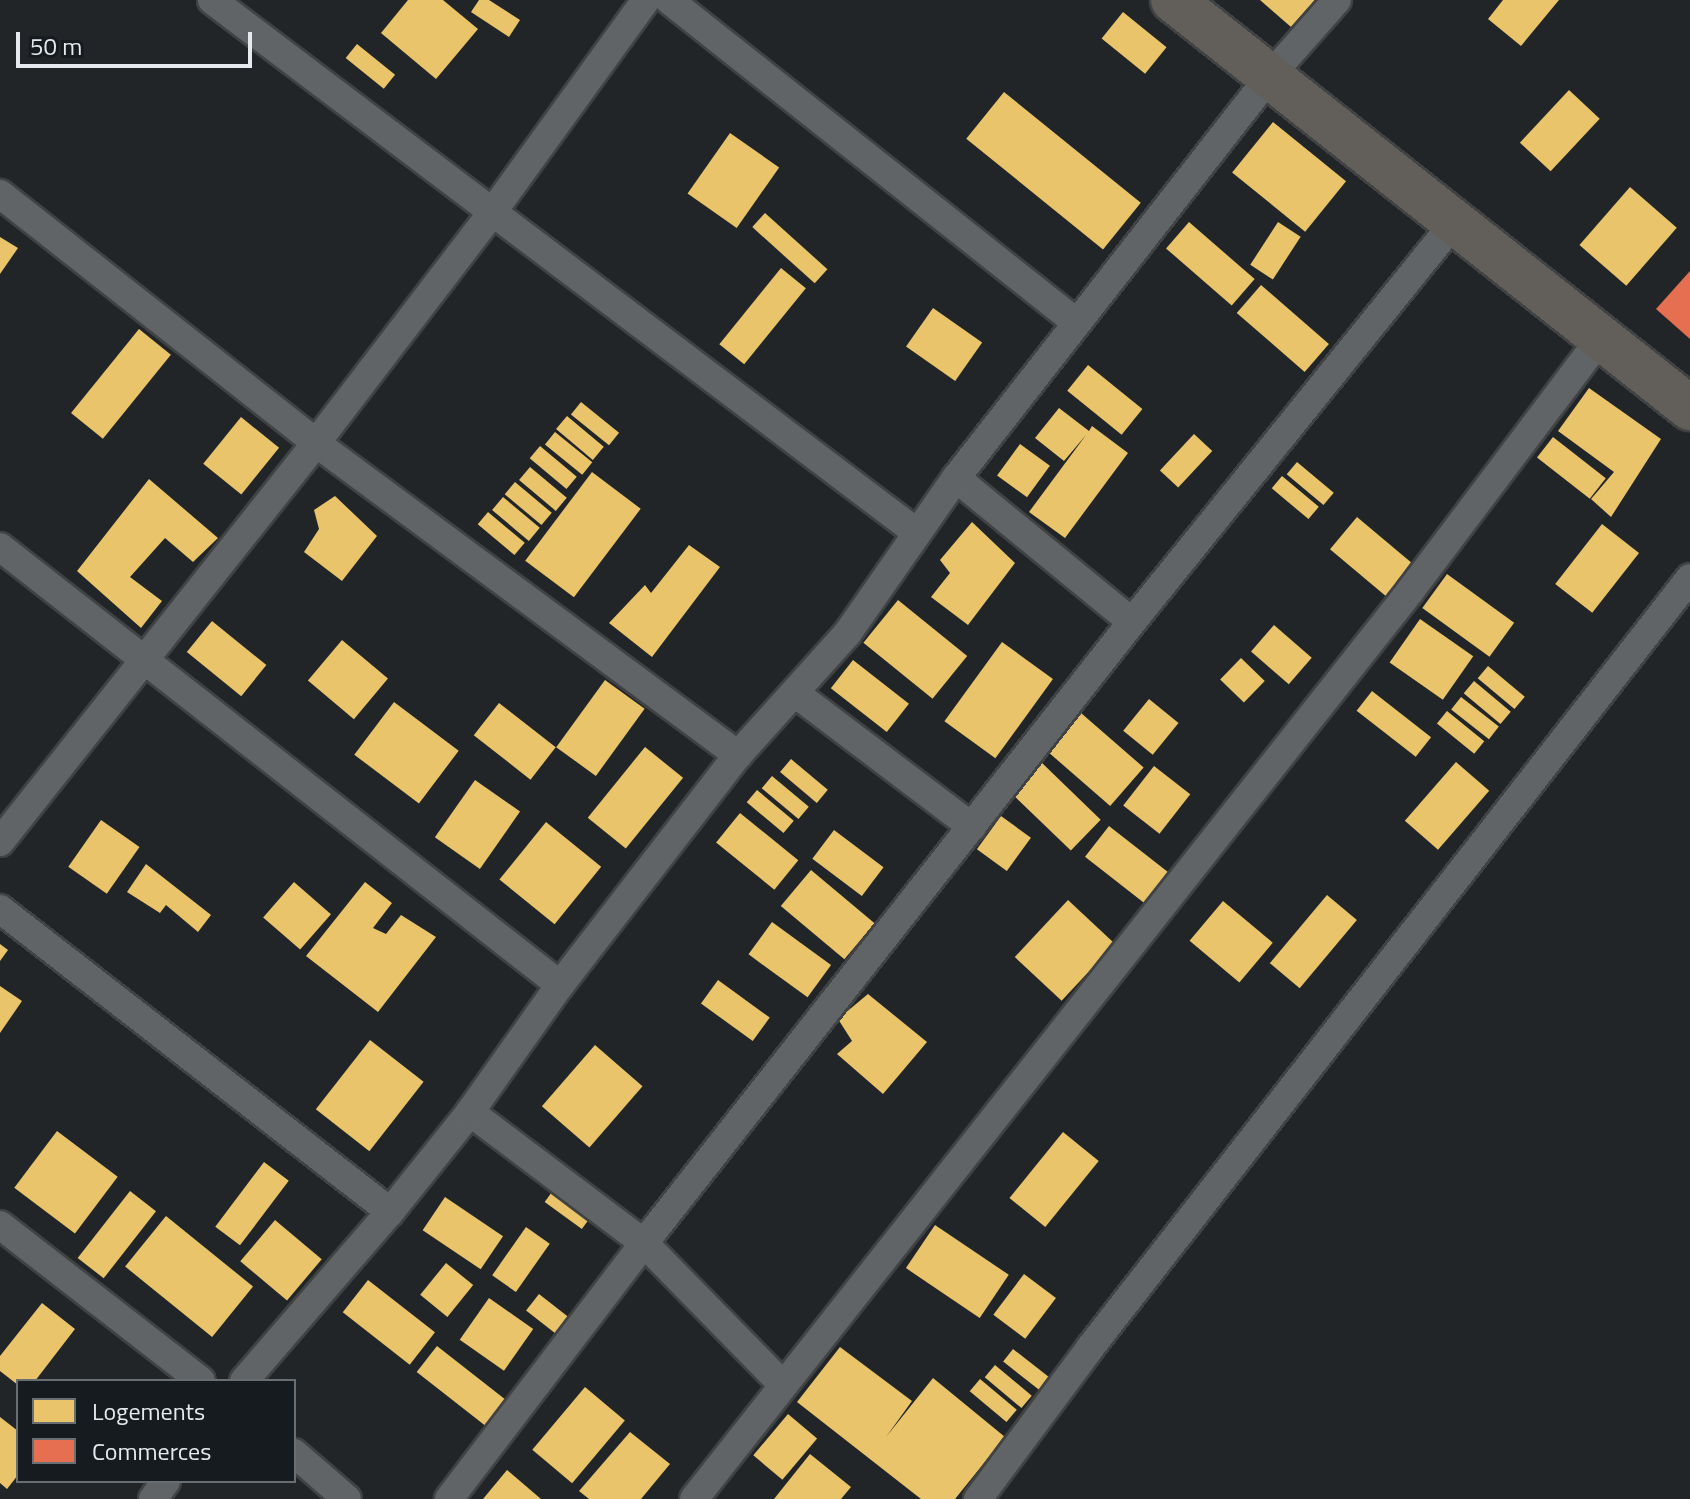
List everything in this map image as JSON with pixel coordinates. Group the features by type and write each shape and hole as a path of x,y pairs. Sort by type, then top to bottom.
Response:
{"highway":[{"path":"1173,0 1690,408"}],"street":[{"path":"212,0 491,214 916,532"},
{"path":"0,842 316,443 491,214 646,0"},
{"path":"669,0 1077,323"},
{"path":"246,1379 390,1212 470,1112 560,985 738,755 847,634 956,478 1270,76 1337,0"},
{"path":"0,194 316,443 738,755"},
{"path":"449,1499 644,1243 1132,622 1453,224"},
{"path":"694,1499 1411,590 1600,339"},
{"path":"956,478 1132,622"},
{"path":"0,547 560,985"},
{"path":"978,1499 1090,1348 1690,578"},
{"path":"795,693 972,827"},
{"path":"0,909 390,1212"},
{"path":"470,1112 644,1243 783,1385"},
{"path":"0,1225 198,1379"},
{"path":"296,1455 347,1499"}],"building: Logements":[{"path":"408,0 443,0 478,29 436,79 381,33"},
{"path":"479,0 489,0 520,20 509,37 471,12"},
{"path":"1260,0 1315,0 1291,27"},
{"path":"1503,0 1559,0 1521,46 1488,19"},
{"path":"1123,12 1167,47 1145,74 1102,38"},
{"path":"357,44 395,75 384,89 346,58"},
{"path":"1569,90 1600,119 1551,171 1520,143"},
{"path":"1004,92 1141,203 1103,249 966,139"},
{"path":"1273,122 1346,181 1305,232 1232,173"},
{"path":"730,133 779,167 737,228 688,194"},
{"path":"1630,187 1677,228 1626,286 1579,245"},
{"path":"765,213 827,269 815,283 752,227"},
{"path":"1189,222 1255,279 1232,305 1166,248"},
{"path":"1278,222 1301,237 1273,279 1250,265"},
{"path":"0,237 18,248 0,274"},
{"path":"781,268 806,288 744,364 719,344"},
{"path":"1261,285 1329,344 1305,372 1237,313"},
{"path":"933,308 982,342 955,381 906,347"},
{"path":"139,329 171,355 103,439 71,413"},
{"path":"1088,365 1142,409 1122,435 1067,391"},
{"path":"1589,388 1661,439 1611,517 1591,499 1614,472 1558,431"},
{"path":"581,402 619,433 609,445 571,414"},
{"path":"1059,408 1089,431 1092,426 1128,453 1065,538 1029,512 1086,435 1064,461 1035,438"},
{"path":"567,416 604,447 593,460 556,429"},
{"path":"241,417 279,448 241,494 203,464"},
{"path":"555,432 592,462 582,475 545,444"},
{"path":"1194,434 1212,451 1178,488 1160,471"},
{"path":"1553,437 1606,478 1590,499 1537,457"},
{"path":"1020,444 1050,466 1027,497 997,476"},
{"path":"540,446 577,477 566,489 530,458"},
{"path":"1297,462 1334,493 1323,505 1287,474"},
{"path":"530,467 567,498 556,511 519,480"},
{"path":"592,472 641,509 574,597 525,561"},
{"path":"1282,476 1319,507 1308,519 1272,488"},
{"path":"149,479 218,538 193,562 165,538 130,577 162,601 141,628 77,571"},
{"path":"515,482 552,513 541,525 505,494"},
{"path":"335,496 377,536 342,581 304,552 319,529 314,510"},
{"path":"503,497 540,528 529,541 492,510"},
{"path":"488,512 525,543 514,555 478,524"},
{"path":"1357,517 1416,566 1389,599 1330,549"},
{"path":"972,522 1015,563 968,625 931,597 950,573 940,560"},
{"path":"1602,524 1639,553 1592,613 1555,584"},
{"path":"689,545 720,567 652,657 609,623 645,585 651,593"},
{"path":"1447,574 1514,623 1489,657 1422,608"},
{"path":"898,600 967,656 933,699 863,643"},
{"path":"1420,619 1473,656 1443,700 1390,662"},
{"path":"212,621 266,665 241,696 187,652"},
{"path":"1274,625 1312,658 1289,684 1251,651"},
{"path":"342,640 388,679 354,719 308,681"},
{"path":"1002,642 1053,679 995,758 944,721"},
{"path":"1241,658 1265,681 1244,703 1220,680"},
{"path":"853,660 909,704 887,732 831,688"},
{"path":"1488,666 1525,697 1514,709 1478,678"},
{"path":"605,680 645,709 596,776 556,747"},
{"path":"1474,681 1511,712 1500,724 1464,693"},
{"path":"1372,691 1431,737 1416,757 1357,711"},
{"path":"1461,697 1499,727 1489,739 1451,710"},
{"path":"1149,699 1179,723 1153,755 1123,731"},
{"path":"394,702 459,751 419,803 354,755"},
{"path":"499,703 556,747 530,780 474,735"},
{"path":"1447,711 1484,741 1474,754 1437,723"},
{"path":"1081,713 1144,767 1110,806 1048,751"},
{"path":"645,747 683,778 626,849 588,818"},
{"path":"791,759 828,790 817,803 780,772"},
{"path":"1041,762 1101,820 1071,851 1011,793"},
{"path":"1456,762 1489,791 1438,850 1405,821"},
{"path":"1154,766 1190,794 1159,834 1123,805"},
{"path":"772,776 809,807 798,819 762,788"},
{"path":"475,780 520,812 480,869 435,837"},
{"path":"757,790 794,821 783,833 747,802"},
{"path":"740,813 798,860 774,890 716,843"},
{"path":"1001,816 1031,838 1007,871 977,849"},
{"path":"101,820 140,847 107,894 68,867"},
{"path":"546,822 601,867 555,924 499,880"},
{"path":"1109,826 1170,874 1146,905 1085,857"},
{"path":"834,830 884,867 862,896 812,859"},
{"path":"146,864 211,915 198,932 166,905 160,913 127,892"},
{"path":"811,870 875,923 844,959 781,906"},
{"path":"294,882 331,914 300,950 263,917"},
{"path":"365,882 392,903 373,928 386,934 401,915 436,937 378,1012 306,956"},
{"path":"1327,895 1357,920 1300,988 1270,963"},
{"path":"1068,900 1115,944 1062,1001 1015,957"},
{"path":"1223,901 1273,943 1239,983 1190,941"},
{"path":"772,922 831,965 808,997 748,954"},
{"path":"0,944 8,950 0,961"},
{"path":"718,980 770,1018 753,1041 701,1003"},
{"path":"0,986 22,1001 0,1033"},
{"path":"868,994 927,1042 883,1094 837,1054 852,1041 838,1019"},
{"path":"370,1040 424,1082 369,1151 316,1109"},
{"path":"595,1045 643,1086 589,1147 542,1106"},
{"path":"57,1131 118,1177 75,1233 14,1188"},
{"path":"1063,1132 1099,1161 1045,1227 1010,1198"},
{"path":"264,1162 289,1181 240,1245 215,1227"},
{"path":"557,1185 594,1212 582,1229 545,1202"},
{"path":"130,1191 156,1211 104,1278 78,1258"},
{"path":"445,1197 503,1236 481,1269 423,1230"},
{"path":"166,1216 253,1286 212,1337 125,1267"},
{"path":"275,1220 322,1259 287,1301 240,1261"},
{"path":"935,1225 1009,1275 980,1318 906,1268"},
{"path":"526,1227 550,1244 516,1292 492,1275"},
{"path":"446,1263 473,1285 447,1317 420,1295"},
{"path":"1024,1274 1056,1298 1025,1339 993,1315"},
{"path":"368,1280 435,1332 410,1365 343,1312"},
{"path":"539,1294 573,1320 560,1337 526,1311"},
{"path":"489,1298 533,1329 504,1371 460,1340"},
{"path":"42,1303 75,1329 37,1379 16,1379 16,1383 0,1371 0,1356"},
{"path":"437,1346 509,1403 489,1429 417,1372"},
{"path":"840,1347 912,1401 886,1437 933,1378 1005,1437 955,1499 921,1499 797,1402"},
{"path":"1013,1349 1051,1379 1041,1391 1003,1362"},
{"path":"995,1365 1032,1396 1021,1408 985,1377"},
{"path":"980,1379 1017,1410 1006,1422 970,1391"},
{"path":"585,1387 625,1420 572,1483 532,1450"},
{"path":"788,1414 817,1438 782,1480 753,1455"},
{"path":"0,1417 16,1429 16,1478 7,1489 0,1483"},
{"path":"630,1432 670,1464 641,1499 589,1499 579,1491"},
{"path":"810,1454 851,1487 841,1499 774,1499"},
{"path":"507,1470 541,1499 483,1499"}],"building: Commerces":[{"path":"1690,271 1690,339 1656,309"}]}
